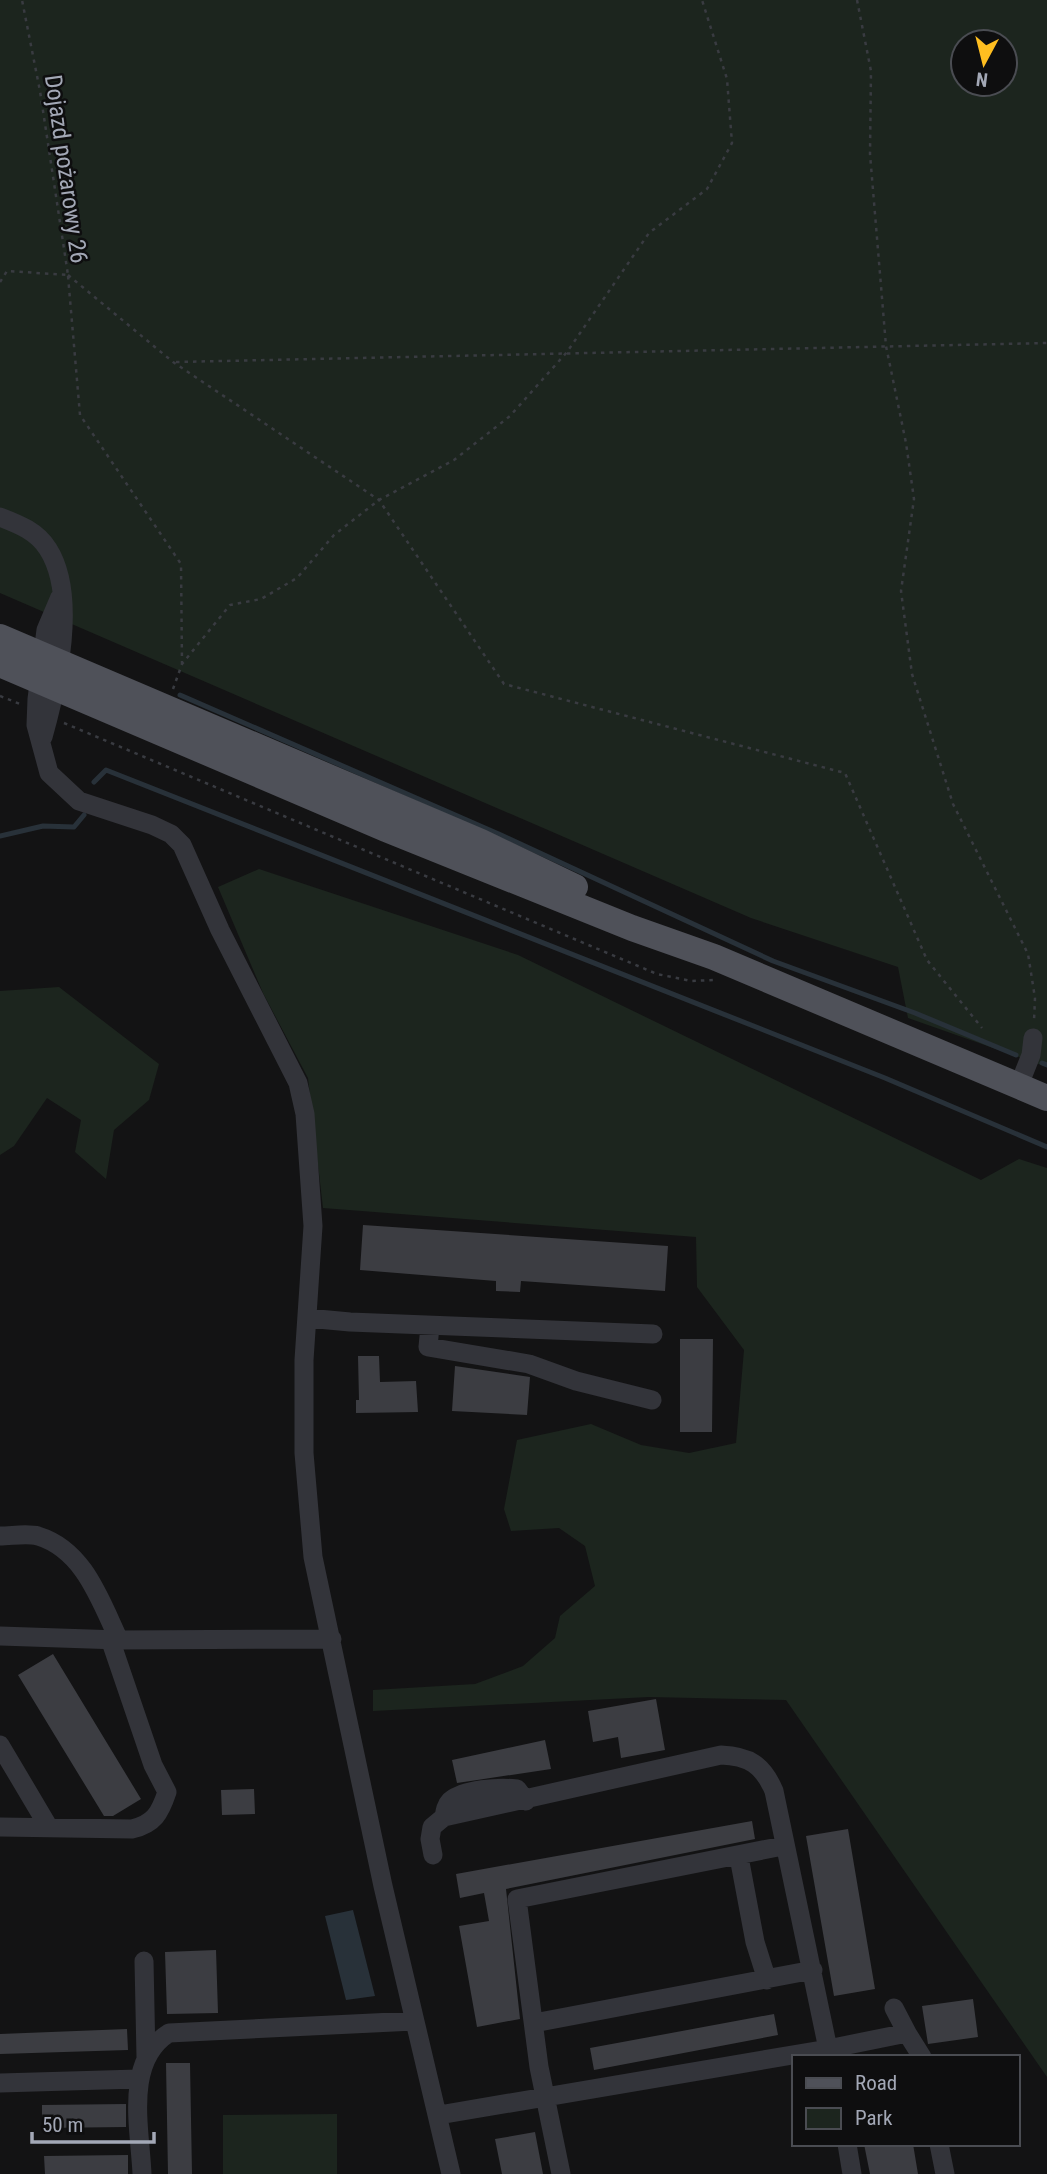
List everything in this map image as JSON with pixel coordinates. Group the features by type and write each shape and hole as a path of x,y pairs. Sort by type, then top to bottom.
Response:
{"main road":[{"path":"0,637 49,672 386,829 632,928 715,968 1047,1098"},
{"path":"0,664 49,672 166,709 481,842 715,968"}],"street":[{"path":"0,517 28,529 47,547 59,576 62,637 36,718 40,745 50,773 79,801 152,825 172,834 182,845 226,942 286,1054 298,1083 305,1114 313,1226 307,1318 304,1453 313,1557 414,2021 439,2115 451,2174"},
{"path":"1019,1086 1031,1055 1033,1038"},
{"path":"307,1318 430,1326 653,1334"},
{"path":"430,1326 428,1347 529,1364 576,1381 652,1400"},
{"path":"0,1536 36,1535 64,1547 88,1576 115,1639 153,1765 166,1792 161,1811 149,1826 132,1829 0,1827"},
{"path":"0,1636 332,1639"},
{"path":"0,1745 48,1826"},
{"path":"433,1855 430,1839 432,1827 444,1817 526,1801 721,1755 742,1756 761,1766 774,1791 783,1846 813,1970 828,2053 907,2034"},
{"path":"561,2174 534,2023 517,1899 739,1857 783,1846"},
{"path":"739,1857 755,1942 767,1980"},
{"path":"144,1961 146,2057"},
{"path":"534,2023 813,1970"},
{"path":"894,2008 921,2055"},
{"path":"142,2174 138,2079 146,2057 156,2041 169,2033 414,2021"},
{"path":"439,2115 792,2059"},
{"path":"0,2083 138,2079"},
{"path":"846,2146 852,2174"},
{"path":"939,2146 945,2174"}],"path":[{"name":"Dojazd pożarowy 26","path":"0,282 7,271 68,275 40,91 22,0"},
{"path":"181,664 230,605 261,599 297,578 334,535 379,500 454,460 510,416 567,352 649,233 707,189 732,143 727,79 702,0"},
{"path":"857,0 871,71 870,154 886,346 906,443 914,499 901,591 912,674 953,804 1028,954 1035,998 1033,1038"},
{"path":"68,275 173,362 379,500 504,684 845,773 927,960 982,1028"},
{"path":"68,275 80,415 181,564 181,664 166,709"},
{"path":"173,362 1047,343"},
{"path":"0,696 31,709"},
{"path":"54,718 657,974 691,981 715,968"}],"green space":[{"path":"0,0 1047,0 1047,1067 908,1018 898,967 751,918 0,593"},
{"path":"259,869 518,955 981,1180 1019,1159 1047,1168 1047,2077 786,1700 649,1697 373,1711 373,1690 475,1684 523,1666 555,1638 560,1616 595,1586 585,1546 559,1528 511,1531 504,1509 517,1440 591,1424 641,1445 689,1453 736,1443 744,1350 697,1287 696,1237 323,1208 308,1078 263,993 218,887"},
{"path":"59,987 159,1064 149,1100 114,1130 106,1179 75,1152 81,1120 47,1098 14,1146 0,1155 0,991"},
{"path":"337,2114 337,2174 223,2174 223,2115"}],"shaded area":[{"path":"353,1910 375,1996 346,2000 325,1916"}],"building":[{"path":"363,1225 668,1246 665,1291 521,1281 520,1292 496,1291 496,1281 360,1270"},
{"path":"680,1339 713,1339 712,1432 680,1432"},
{"path":"358,1356 379,1356 380,1382 416,1381 418,1412 356,1413 356,1400 359,1400"},
{"path":"455,1366 530,1377 527,1415 452,1411"},
{"path":"53,1654 141,1799 113,1816 104,1816 18,1675"},
{"path":"656,1699 665,1750 621,1758 618,1737 593,1742 588,1711"},
{"path":"545,1740 551,1769 457,1783 452,1760"},
{"path":"254,1789 255,1814 222,1815 221,1790"},
{"path":"752,1821 755,1839 506,1889 520,2019 477,2027 459,1926 489,1921 484,1893 460,1898 456,1874"},
{"path":"848,1829 875,1989 834,1996 806,1836"},
{"path":"216,1950 218,2013 167,2014 165,1952"},
{"path":"973,1999 978,2037 928,2044 922,2006"},
{"path":"774,2014 778,2035 594,2070 590,2048"},
{"path":"127,2029 128,2050 0,2054 0,2034"},
{"path":"166,2063 190,2063 192,2174 168,2174"},
{"path":"126,2104 126,2127 42,2128 42,2105"},
{"path":"535,2132 543,2174 502,2174 495,2139"},
{"path":"864,2146 913,2146 918,2174 870,2174"},
{"path":"128,2155 128,2174 45,2174 44,2156"}],"waterway":[{"path":"180,695 501,835 773,961 915,1013 1016,1055"},
{"path":"94,782 106,770 885,1078 1047,1147"},
{"path":"0,836 43,826 74,827 84,815"},
{"path":"1042,1063 1047,1065"}]}
